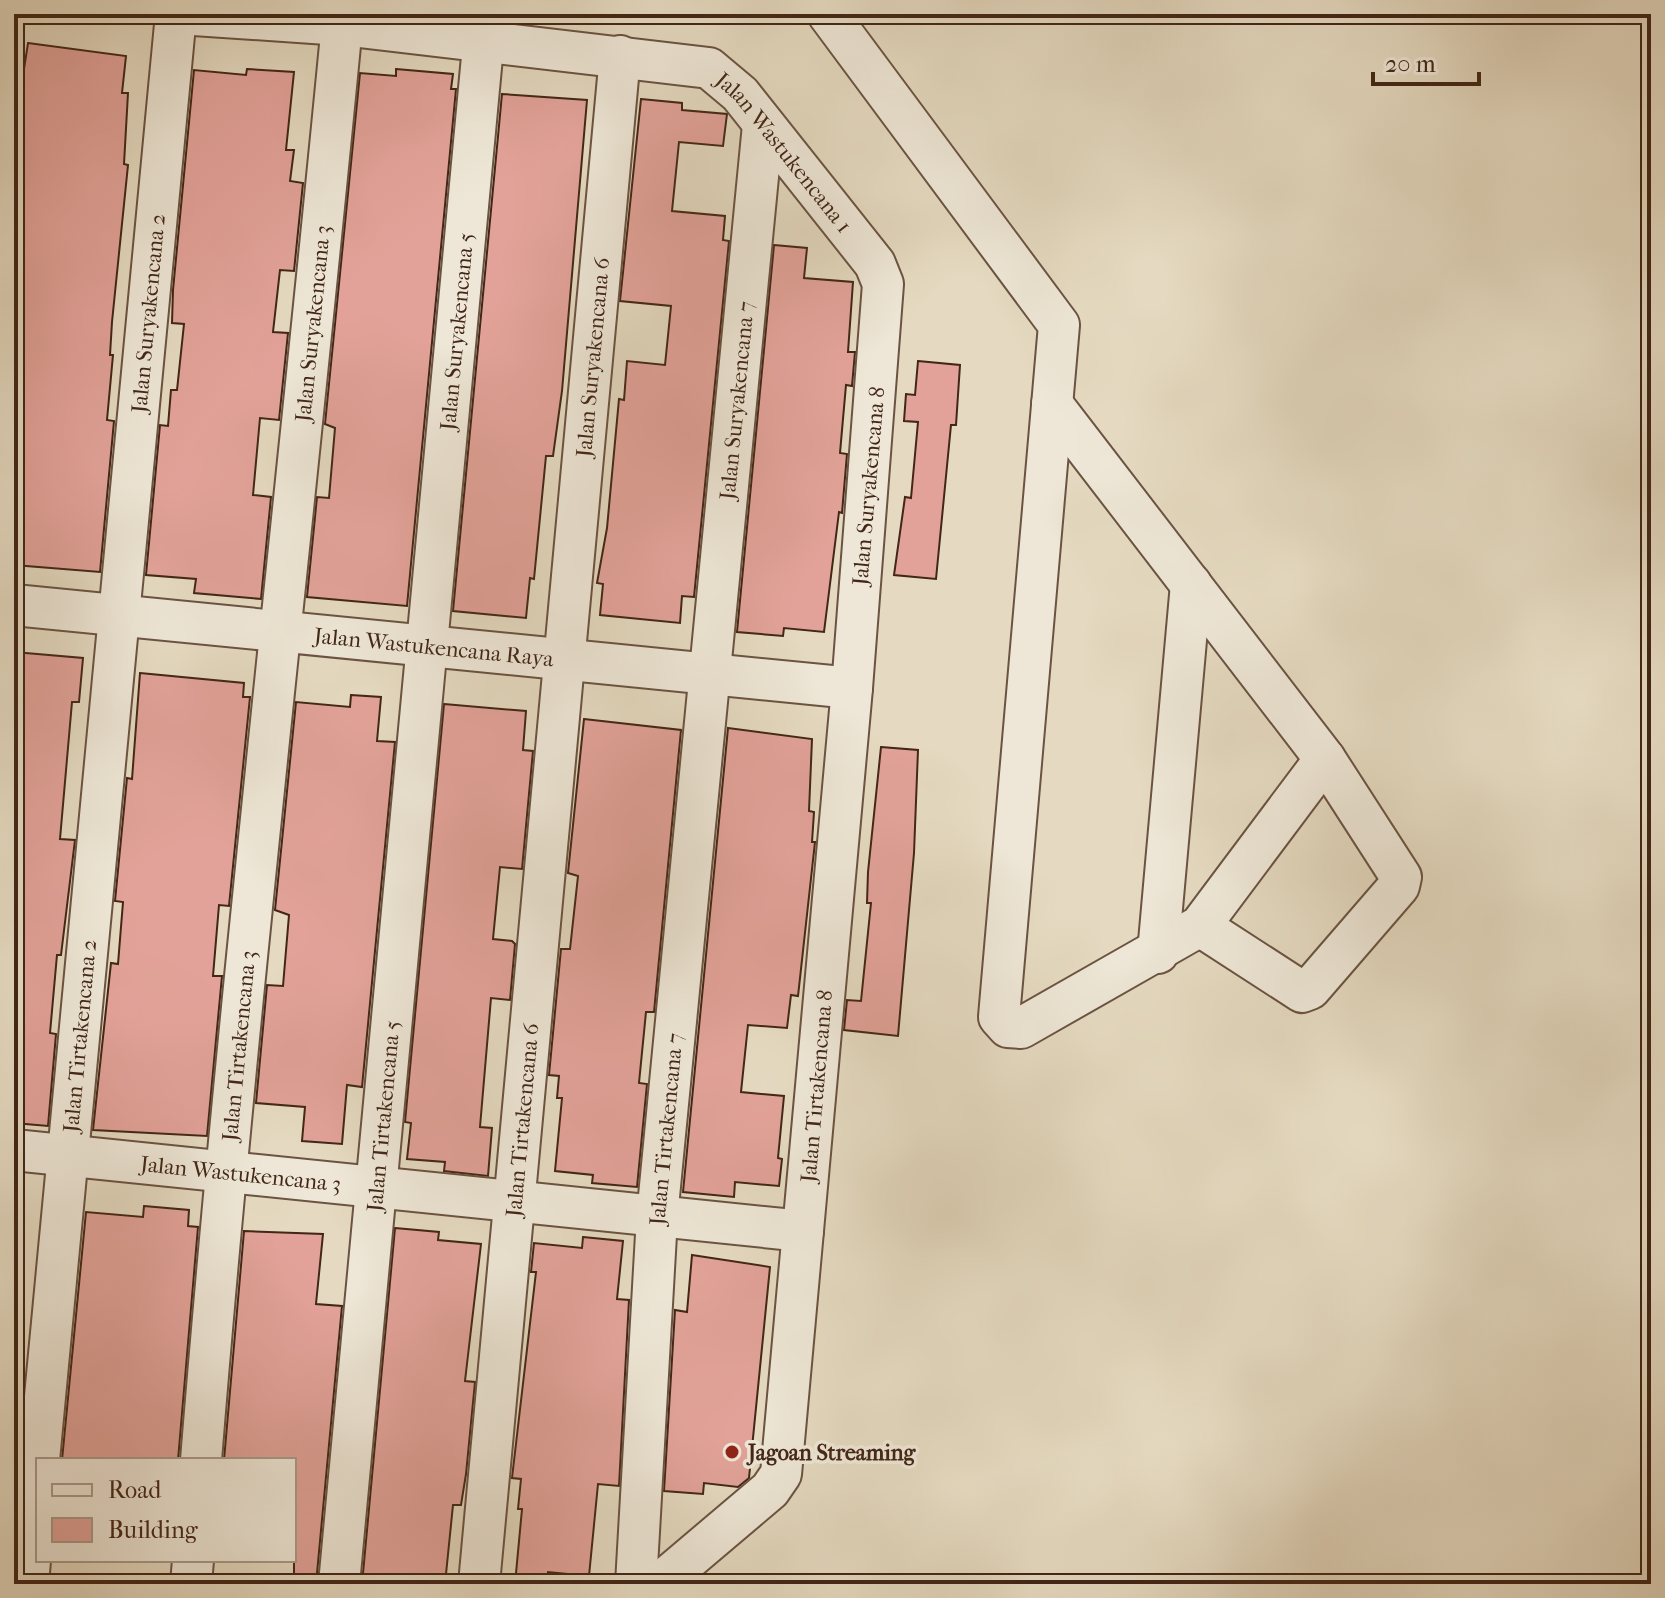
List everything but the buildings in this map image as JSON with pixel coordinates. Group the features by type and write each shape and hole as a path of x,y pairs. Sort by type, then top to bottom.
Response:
{"street":[{"name":"Jalan Wastukencana 1","path":"177,14 485,28 620,56 709,68 727,80 875,264 883,284"},
{"name":"Jalan Suryakencana 2","path":"121,613 177,14"},
{"path":"828,14 1059,325 999,1017 1008,1027 1021,1028 1158,953 1200,926 1325,759"},
{"name":"Jalan Suryakencana 3","path":"283,632 342,20"},
{"name":"Jalan Suryakencana 5","path":"429,647 485,28"},
{"name":"Jalan Suryakencana 6","path":"566,657 620,56"},
{"name":"Jalan Suryakencana 7","path":"708,675 763,125"},
{"name":"Jalan Suryakencana 8","path":"852,688 883,284"},
{"path":"1052,404 1325,759 1399,870 1399,886 1310,989 1302,992 1200,926"},
{"path":"1158,953 1191,584"},
{"name":"Jalan Wastukencana Raya","path":"14,605 121,613 429,647 566,657 708,675 852,688"},
{"name":"Jalan Tirtakencana 2","path":"39,1458 65,1155 121,613"},
{"name":"Jalan Tirtakencana 3","path":"201,1458 224,1172 283,632"},
{"name":"Jalan Tirtakencana 5","path":"339,1584 374,1187 429,647"},
{"name":"Jalan Tirtakencana 6","path":"479,1584 566,657"},
{"name":"Jalan Tirtakencana 7","path":"636,1584 657,1217 708,675"},
{"name":"Jalan Tirtakencana 8","path":"659,1584 776,1482 781,1474 852,688"},
{"name":"Jalan Wastukencana 3","path":"14,1150 803,1231"},
{"path":"28,1584 36,1490"},
{"path":"191,1584 193,1562"}],"place":[{"name":"Jagoan Streaming","path":"732,1452"}]}
